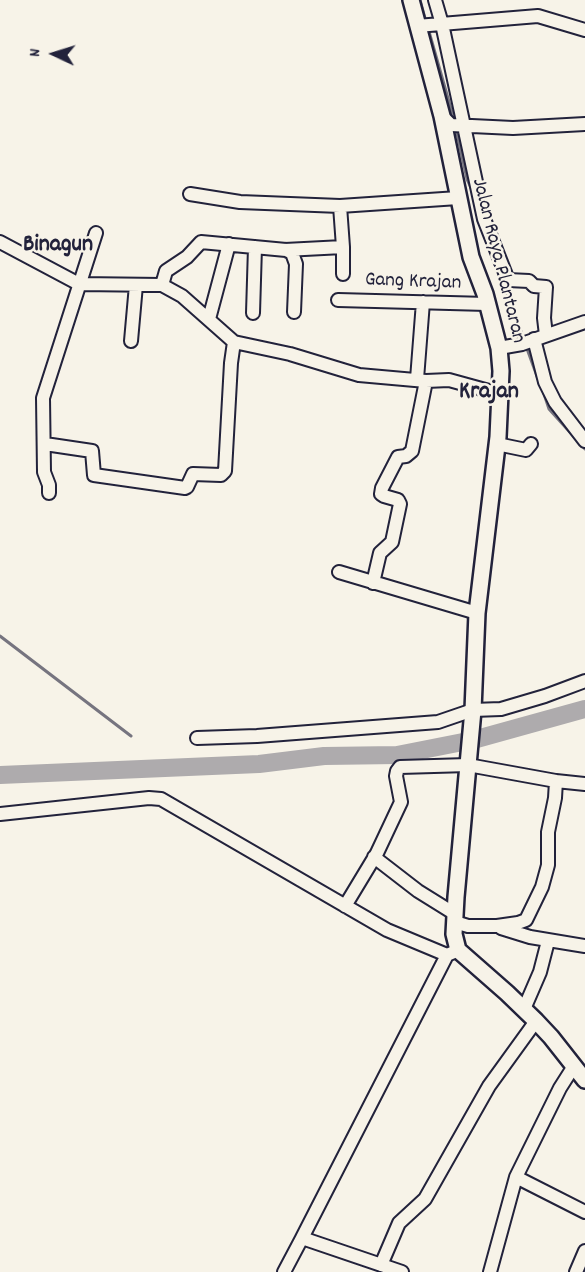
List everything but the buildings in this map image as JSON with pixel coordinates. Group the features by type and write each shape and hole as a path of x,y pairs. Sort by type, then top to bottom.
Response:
{"main road":[{"name":"Jalan Raya Plantaran","path":"411,0 430,25 452,122 458,198 471,257 499,348 501,371 497,444 477,613 473,713 453,952"},
{"path":"453,952 524,1009 551,1037 585,1080"}],"street":[{"path":"435,0 430,25 452,122 483,219 508,280 529,281 534,286 546,287 544,318 533,340 545,382 555,402 585,441"},
{"path":"430,25 538,16 585,30"},
{"path":"452,122 513,128 585,124"},
{"path":"190,194 240,202 340,206 458,198"},
{"path":"340,206 343,274"},
{"path":"49,493 49,485 44,472 43,398 96,232"},
{"path":"0,242 6,248 79,284 162,285 182,296 234,342 290,354 358,375 449,380 500,394"},
{"path":"162,285 166,271 187,257 201,242 283,250 343,247"},
{"path":"209,319 229,244"},
{"path":"253,313 255,247"},
{"path":"283,250 292,253 296,264 294,312"},
{"path":"131,341 135,285"},
{"name":"Gang Krajan","path":"338,300 487,304"},
{"path":"373,583 380,553 392,542 400,504 398,500 381,494 382,488 398,458 412,451 421,380 423,302"},
{"path":"499,348 533,340 585,322"},
{"path":"45,444 92,451 93,475 185,488 193,474 221,475 225,471 234,342"},
{"path":"497,444 526,450 531,444"},
{"path":"339,572 477,613"},
{"path":"197,738 257,736 438,722 501,709 585,681"},
{"path":"345,906 374,857 401,802 402,795 396,776 399,768 407,765 468,762 556,781 585,784"},
{"path":"374,857 468,926 518,923 525,920 542,887 548,865 548,832 556,781"},
{"path":"0,814 155,798 173,806 398,935 436,949 453,952 284,1272"},
{"path":"497,926 548,941 585,946"},
{"path":"524,1009 540,972 548,941"},
{"path":"381,1266 399,1223 425,1199 489,1086 536,1021"},
{"path":"490,1272 516,1177 560,1088 574,1066"},
{"path":"516,1177 585,1212"},
{"path":"302,1238 402,1272"},
{"path":"576,1272 585,1251"}],"waterway":[{"path":"420,0 426,22"},
{"path":"428,28 455,123"},
{"path":"456,129 467,179 473,192"},
{"path":"494,262 524,339"},
{"path":"526,346 538,379"},
{"path":"542,388 549,409 585,449"},
{"path":"0,636 131,736"},
{"path":"0,775 259,764 324,756 397,755 473,740 585,709"}],"district":[{"name":"Binagun","path":"58,247"},
{"name":"Krajan","path":"489,394"}]}
